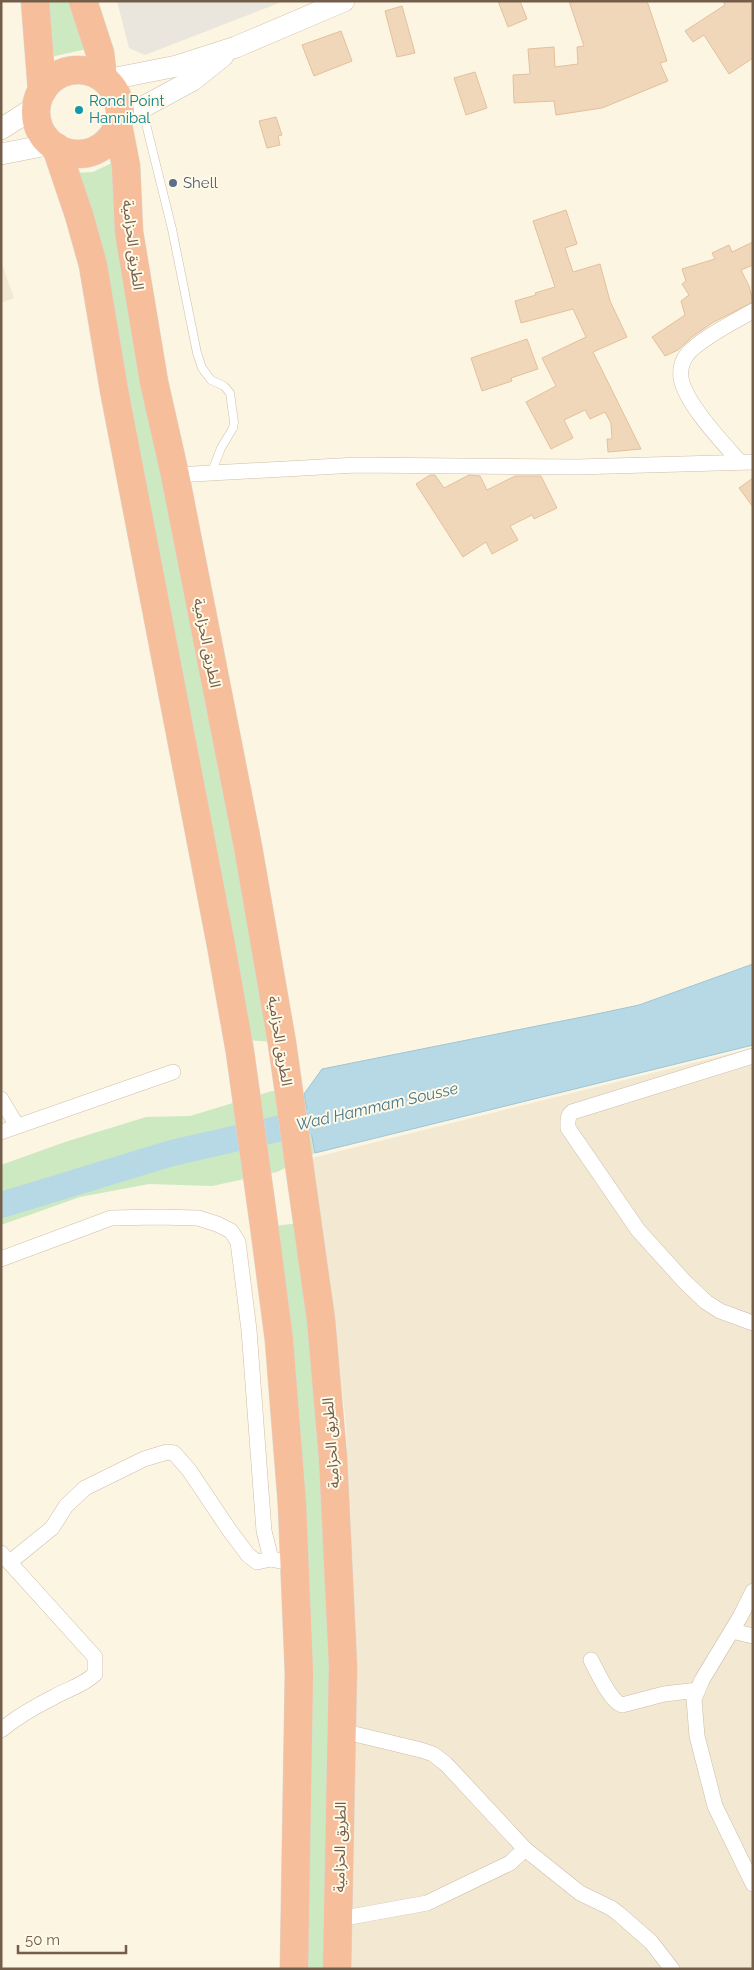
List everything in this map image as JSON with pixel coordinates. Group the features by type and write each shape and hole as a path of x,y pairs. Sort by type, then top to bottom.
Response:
{"highway":[{"path":"35,1 39,98 36,116 44,136 54,145 72,153 83,153 105,144 126,118"},
{"name":"الطريق الحزامية","path":"83,1 100,52 104,79 116,94 120,111 126,118 129,232 139,296 154,382 175,474 248,847 282,1043 321,1320 333,1458 343,1666 337,1969"},
{"path":"39,98 56,76 68,71 86,71 104,79"},
{"path":"54,145 79,215 93,265 114,390 162,630 240,1052 264,1225 279,1340 292,1504 282,1561 299,1673 294,1969"}],"main road":[{"path":"104,79 178,66 236,47 344,1"},
{"path":"126,118 193,80 236,47"},
{"path":"1,129 39,98"},
{"path":"1,154 54,145"}],"street":[{"path":"746,462 716,436 689,397 681,378 682,366 687,355 710,336 753,311"},
{"path":"175,474 211,474 357,464 576,467 746,462"},
{"path":"753,1056 572,1112 568,1117 568,1128 638,1230 684,1281 706,1302 720,1311 753,1323"},
{"path":"1,1132 173,1072"},
{"path":"1,1099 18,1126"},
{"path":"1,1260 111,1218 198,1218 231,1231 238,1242 249,1330 263,1520 282,1561 257,1562 248,1554 230,1531 189,1470 174,1454 161,1452 85,1488 66,1506 52,1528 5,1557 95,1657 95,1674 89,1680 55,1696 1,1730"},
{"path":"753,1591 732,1631 702,1680 694,1699 697,1736 715,1806 753,1884"},
{"path":"732,1631 753,1636"},
{"path":"591,1660 606,1688 618,1704 622,1705 664,1694 698,1690"},
{"path":"342,1732 433,1754 446,1764 525,1849 580,1893 606,1905 619,1914 651,1942 672,1969"},
{"path":"339,1919 427,1903 510,1863 525,1849"}],"lane":[{"path":"126,118 172,229 197,353 202,368 211,380 224,386 230,393 234,422 233,428 221,448 211,474"}],"shaded area":[{"path":"117,1 284,1 145,55 129,48"},
{"path":"1,261 14,298 1,303"},
{"path":"753,1048 753,1969 351,1969 351,1549 346,1426 330,1280 312,1158"}],"green space":[{"path":"45,1 74,1 91,48 46,58"},
{"path":"116,161 273,1042 246,1040 72,173 93,172"},
{"path":"272,1091 304,1094 315,1153 277,1172 212,1186 149,1184 80,1197 1,1225 1,1165 65,1142 146,1117 190,1116"},
{"path":"300,1223 314,1341 333,1679 327,1969 301,1969 274,1226"}],"water":[{"path":"753,964 753,1045 315,1153 304,1094 322,1069 639,1005"}],"building":[{"path":"498,1 520,1 527,19 508,27"},
{"path":"569,1 647,1 667,61 660,63 668,81 602,108 556,115 554,101 514,103 513,75 530,74 528,49 554,47 555,67 578,64 577,47 584,46"},
{"path":"723,1 753,1 753,58 729,74 704,35 693,42 685,31 725,5"},
{"path":"402,6 415,53 397,57 385,11"},
{"path":"341,31 352,61 314,76 302,45"},
{"path":"475,72 487,108 466,115 454,78"},
{"path":"276,117 282,135 278,136 280,145 267,148 259,121"},
{"path":"566,210 577,244 565,248 573,272 600,264 610,301 627,337 593,352 641,449 608,452 607,439 612,439 611,423 605,412 590,419 585,410 564,420 573,438 551,449 526,402 556,386 542,358 586,337 573,309 521,323 515,301 555,287 533,221"},
{"path":"753,242 753,265 741,270 749,286 753,302 712,323 678,350 665,356 652,337 685,315 681,301 689,295 682,284 686,281 682,269 715,259 712,253 729,245 732,252"},
{"path":"527,339 538,369 511,378 512,381 482,391 471,358"},
{"path":"430,475 435,475 444,488 469,475 480,476 487,490 515,476 541,476 557,508 534,519 532,515 510,526 518,540 492,554 486,542 463,557 416,484"},
{"path":"753,478 753,507 739,488"}],"waterway":[{"name":"Wad Hammam Sousse","path":"1,1205 172,1153 343,1114"}],"place":[{"name":"Rond Point Hannibal","path":"79,110"},
{"name":"Shell","path":"173,183"}]}
